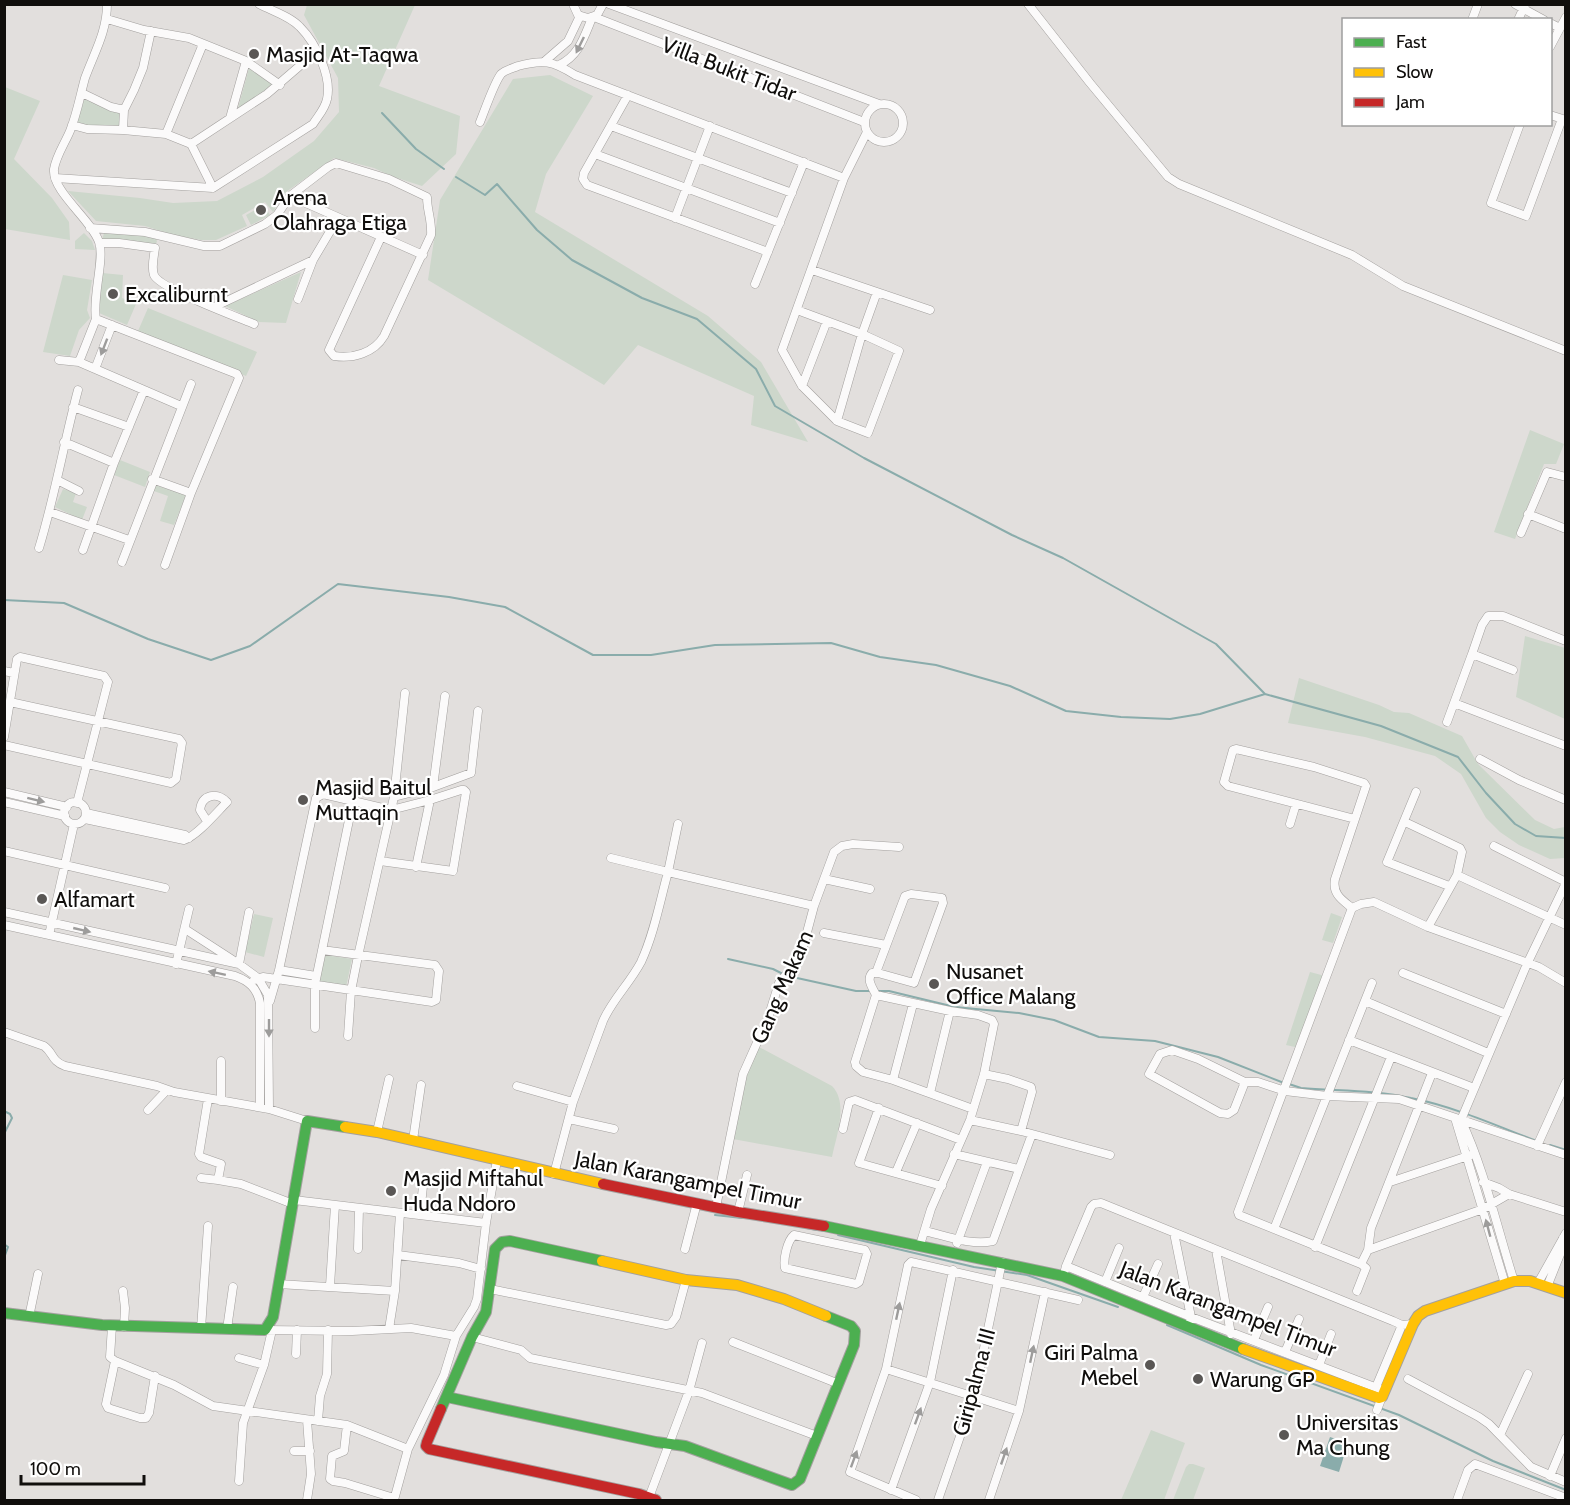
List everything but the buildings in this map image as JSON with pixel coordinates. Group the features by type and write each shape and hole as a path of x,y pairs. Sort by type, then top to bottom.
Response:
{"street":[{"path":"80,362 96,319 94,307 100,243 84,217 60,189 54,169 72,125 107,19 107,4"},
{"path":"55,178 213,188 313,124 324,109 328,98 322,61 301,27 292,20 259,4"},
{"path":"545,61 568,41 580,16 573,4"},
{"path":"559,65 576,54 593,18 600,12 603,4"},
{"name":"Villa Bukit Tidar","path":"609,4 879,104 889,104 899,111 903,120 902,130 896,137 885,142 873,139 867,132"},
{"path":"1028,4 1168,177 1179,184 1352,255 1403,286 1566,351"},
{"path":"1515,4 1524,6 1541,18"},
{"name":"Villa Bukit Tidar","path":"580,16 593,18 864,122"},
{"path":"1552,46 1566,16"},
{"path":"107,19 189,38 246,61 280,85"},
{"path":"1552,24 1560,28"},
{"path":"123,130 124,110 135,90 152,31"},
{"path":"166,134 202,44"},
{"path":"191,144 280,85 317,51"},
{"path":"552,54 559,65"},
{"path":"230,118 246,61"},
{"path":"480,122 502,74 528,63 545,61 559,65 575,75 844,178"},
{"path":"82,93 111,107 124,110"},
{"path":"628,95 583,178 586,185 768,252"},
{"path":"797,310 862,334 899,351 868,433 837,421 802,386 782,350 844,178 867,132 864,122 868,111 879,104"},
{"path":"1519,126 1491,203 1526,216 1564,120"},
{"path":"72,125 87,129 166,134 191,144 213,188"},
{"path":"611,126 792,193"},
{"path":"675,218 710,126"},
{"path":"595,154 780,223"},
{"path":"755,284 804,162"},
{"path":"90,228 145,232 204,246 220,246 265,224 277,215 290,196 328,166 336,163 389,179 427,197 427,207 432,220 431,235 380,342 357,357 346,358 334,356 329,350 381,237"},
{"path":"290,196 423,255"},
{"path":"298,299 314,261 338,218"},
{"path":"164,237 155,248 153,265 157,280 189,297 254,324"},
{"path":"100,243 155,248"},
{"path":"214,306 314,261"},
{"path":"812,270 930,310"},
{"path":"837,421 862,334 877,292"},
{"path":"96,319 237,374 239,378 191,493 165,565"},
{"path":"802,386 827,321"},
{"path":"95,369 112,326"},
{"path":"58,360 80,362 181,406"},
{"path":"122,562 152,479 191,384"},
{"path":"39,548 50,512 64,442 78,390"},
{"path":"83,550 114,463 144,390"},
{"path":"73,407 129,426"},
{"path":"64,442 114,463"},
{"path":"1521,533 1547,472 1551,471 1566,477"},
{"path":"152,479 191,493"},
{"path":"57,480 80,491"},
{"path":"50,512 129,540"},
{"path":"1528,514 1566,529"},
{"path":"1447,722 1482,625 1488,616 1515,620 1566,641"},
{"path":"1472,654 1513,670"},
{"path":"4,737 15,662 20,657 104,676 108,682 77,803"},
{"path":"4,671 14,673"},
{"path":"348,1036 351,991 392,810 405,693"},
{"path":"433,787 445,696"},
{"path":"4,745 171,783 176,778 182,743 179,739 9,702"},
{"path":"1454,703 1566,746"},
{"path":"394,797 433,787 471,773 478,711"},
{"path":"1352,909 1335,892 1334,885 1366,786 1362,781 1314,767 1233,750 1224,784 1355,819"},
{"path":"1480,759 1566,800"},
{"path":"269,1004 278,975 315,798 323,794 392,810 461,790 466,792 454,869 451,871 380,861"},
{"path":"4,792 66,812"},
{"path":"1416,792 1387,862 1449,886"},
{"path":"416,867 430,800"},
{"path":"315,1028 316,980 353,801"},
{"path":"4,802 66,812"},
{"path":"77,803 84,807 85,816 80,823 74,824 68,822 66,812 70,804 77,803"},
{"path":"1290,824 1296,804"},
{"path":"85,816 185,835 189,838 207,821"},
{"path":"1405,822 1460,848 1462,855 1456,875 1428,927"},
{"path":"49,935 74,824"},
{"path":"554,1174 573,1102 608,1009 636,971 644,956 668,872 678,824"},
{"name":"Gang Makam","path":"716,1207 736,1119 740,1087 768,1018 779,983 802,951 814,906 834,852 842,846 853,844 899,846"},
{"path":"1494,846 1566,883 1527,964 1460,1118 1483,1209 1514,1282"},
{"path":"4,851 165,888"},
{"path":"611,858 814,906"},
{"path":"1456,875 1566,925"},
{"path":"824,879 870,889"},
{"path":"878,973 877,970 905,896 911,894 942,898 939,914 914,983 878,973 869,975 875,992 855,1062 863,1072 973,1109"},
{"path":"1357,1290 1366,1268 1361,1264 1274,1230 1239,1215 1238,1212 1352,909 1361,904 1374,903 1428,927 1539,967 1566,983"},
{"path":"176,964 189,909"},
{"path":"4,912 239,964"},
{"path":"239,964 249,912"},
{"path":"4,925 235,976 250,983 257,992 260,1003 260,1107"},
{"path":"185,929 239,964 258,978 264,987 269,1004 269,1108"},
{"path":"824,933 886,945"},
{"path":"250,983 258,978 278,975 316,980 351,991 432,1002 437,998 439,971 435,965 322,950"},
{"path":"1404,972 1506,1014"},
{"path":"1274,1230 1372,983"},
{"path":"875,992 913,1004 978,1015 992,1020 994,1028 984,1074 970,1120 931,1209 920,1245"},
{"path":"1365,1001 1488,1053"},
{"path":"892,1080 913,1004"},
{"path":"930,1093 950,1011"},
{"name":"Jalan Karangampel Timur","path":"4,1032 44,1046 56,1062 64,1066 167,1090 269,1108 307,1121 377,1132 554,1174 738,1212 795,1220 828,1229 955,1252 1001,1271 1064,1271 1105,1281 1143,1297 1190,1322"},
{"path":"1349,1040 1474,1088"},
{"path":"1245,1082 1234,1110 1228,1114 1220,1113 1149,1074 1160,1054 1172,1050 1198,1059 1245,1082 1258,1082 1285,1089 1377,1094 1420,1101 1460,1118 1566,1155"},
{"path":"1315,1247 1391,1057"},
{"path":"221,1061 221,1101"},
{"path":"1361,1264 1368,1250 1371,1228 1432,1073"},
{"path":"984,1074 1027,1084 1033,1090 1021,1131"},
{"path":"377,1132 389,1079"},
{"path":"1537,1146 1566,1082"},
{"path":"413,1140 421,1085"},
{"path":"517,1086 573,1102"},
{"path":"148,1110 167,1090"},
{"path":"208,1099 199,1154 201,1157 221,1164 218,1180"},
{"path":"843,1129 848,1106 852,1100 857,1100 961,1140"},
{"path":"879,1108 860,1163 942,1186"},
{"path":"569,1119 614,1129"},
{"path":"970,1120 1110,1155"},
{"path":"239,1481 243,1423 264,1365 268,1330 273,1317 307,1121"},
{"path":"896,1172 917,1123"},
{"path":"925,1231 958,1239 993,1241 1032,1134"},
{"path":"954,1154 1019,1169"},
{"path":"1390,1182 1471,1155"},
{"path":"1471,1155 1492,1206 1514,1282"},
{"path":"347,1425 344,1451 332,1456 330,1479 394,1499 408,1449 444,1375 456,1336 474,1307 497,1160"},
{"path":"955,1252 987,1162"},
{"path":"738,1212 747,1175"},
{"path":"201,1178 241,1184 294,1202 486,1223"},
{"path":"1483,1182 1509,1194 1566,1212"},
{"path":"420,1215 423,1185"},
{"path":"1368,1250 1492,1206 1509,1194"},
{"path":"686,1249 697,1203"},
{"path":"1064,1271 1091,1207 1097,1203 1407,1324"},
{"path":"330,1286 335,1205"},
{"path":"358,1249 359,1208"},
{"path":"389,1329 395,1291 400,1213"},
{"path":"201,1329 208,1226"},
{"path":"820,1240 822,1234 828,1229 831,1236 830,1243"},
{"path":"1174,1233 1190,1322"},
{"path":"792,1236 830,1243 866,1252 858,1283 788,1270 784,1266 792,1236"},
{"path":"1543,1285 1563,1247 1564,1236"},
{"path":"447,1397 670,1444 684,1446 792,1485 800,1479 854,1345 855,1331 851,1326 784,1299 737,1285 686,1280 504,1241 495,1249 486,1312 471,1337 427,1442 429,1449 651,1499 670,1444 689,1391 702,1344"},
{"path":"1105,1281 1119,1248"},
{"path":"1216,1250 1230,1338"},
{"path":"398,1255 459,1263 481,1269"},
{"path":"916,1500 850,1472 886,1369 908,1265 915,1261 954,1270 1001,1271 1045,1292 1078,1300"},
{"path":"1143,1297 1158,1264"},
{"path":"891,1490 930,1382 954,1270"},
{"name":"Giripalma III","path":"938,1500 974,1396 1001,1271"},
{"name":"Jalan Karangampel Timur","path":"1064,1271 1380,1397"},
{"path":"29,1317 38,1274"},
{"path":"490,1289 666,1325 671,1324 676,1317 686,1280"},
{"path":"1380,1397 1407,1324 1425,1311 1514,1282 1543,1285 1566,1293"},
{"path":"278,1284 395,1291"},
{"path":"227,1329 233,1287"},
{"path":"123,1291 125,1308 110,1355 115,1361 155,1376 208,1404 221,1408 347,1425 408,1449"},
{"path":"988,1500 1019,1411 1045,1292"},
{"path":"1254,1340 1268,1307"},
{"path":"4,1312 29,1317 118,1326 268,1330 426,1330 456,1336"},
{"path":"1285,1352 1299,1319"},
{"path":"296,1354 297,1330"},
{"path":"318,1421 320,1396 325,1387 327,1374 328,1330"},
{"path":"1318,1365 1331,1334"},
{"path":"471,1337 521,1350 530,1358 702,1393 817,1436"},
{"name":"Jalan Karangampel Timur","path":"1230,1338 1254,1340 1285,1352 1318,1365 1380,1397"},
{"path":"733,1342 839,1384"},
{"path":"239,1358 264,1365"},
{"path":"115,1361 106,1404 108,1408 146,1418 149,1413 155,1376"},
{"path":"886,1369 1019,1411"},
{"path":"1500,1435 1528,1374"},
{"path":"1408,1379 1479,1417 1531,1467 1566,1482"},
{"path":"307,1420 311,1474 307,1500"},
{"path":"1550,1476 1566,1438"},
{"path":"294,1451 310,1451"},
{"path":"1457,1500 1468,1470 1475,1464 1566,1498"}],"shaded area":[{"path":"307,5 415,5 379,86 460,116 456,154 422,186 374,168 334,158 286,192 273,212 265,202 242,215 247,226 216,240 173,235 145,226 96,221 68,191 173,203 217,201 263,177 314,141 339,112 338,78 304,15"},
{"path":"249,68 274,85 238,108"},
{"path":"550,75 593,96 546,174 535,212 708,316 761,362 808,442 751,425 754,396 638,345 604,385 428,280 440,200 513,79"},
{"path":"5,87 40,101 14,159 52,198 69,222 70,240 5,229"},
{"path":"84,99 121,113 119,127 88,126 77,122"},
{"name":"Arena Olahraga Etiga","path":"264,205 270,215 251,225 246,215"},
{"path":"84,233 92,241 95,250 75,249 75,241"},
{"path":"104,233 144,234 156,238 157,242 154,245 102,240"},
{"path":"301,272 286,323 259,322 225,306"},
{"path":"102,273 123,275 122,298 136,304 127,325 99,313"},
{"path":"63,275 92,280 87,310 90,318 79,330 70,356 43,352"},
{"path":"148,308 257,352 246,376 138,331"},
{"path":"1530,430 1564,444 1556,464 1544,464 1515,539 1494,532"},
{"path":"120,460 150,472 145,487 114,475"},
{"path":"152,484 186,495 174,525 160,521 168,496 151,490"},
{"path":"63,489 76,493 73,502 87,507 82,520 55,507"},
{"path":"1525,636 1565,648 1565,719 1516,697"},
{"path":"1299,678 1394,712 1409,713 1462,736 1478,764 1535,820 1554,829 1565,827 1565,858 1550,859 1519,845 1500,832 1486,818 1461,774 1435,756 1365,737 1288,723"},
{"path":"1331,913 1342,917 1333,943 1322,940"},
{"path":"254,914 273,918 264,957 245,952"},
{"path":"325,955 352,959 346,987 319,982"},
{"path":"1310,972 1325,976 1295,1047 1286,1045"},
{"path":"759,1047 832,1086 837,1093 841,1111 832,1157 733,1139 741,1089"},
{"path":"1151,1430 1185,1443 1164,1500 1121,1500"},
{"path":"1189,1464 1205,1468 1193,1500 1173,1500 1186,1467"}],"water":[{"path":"1330,1437 1348,1443 1339,1472 1320,1466"}],"waterway":[{"path":"382,113 416,149 444,169"},
{"path":"456,177 485,195 497,184 537,230 572,260 642,298 697,319 756,369 775,406 864,458 1012,535 1063,558 1216,644 1265,694 1381,726 1458,757 1486,793 1515,824 1536,836 1566,838"},
{"path":"4,600 64,603 148,639 211,660 250,646 338,584 449,597 505,607 593,655 651,655 715,645 831,643 880,657 936,665 1010,686 1066,711 1121,717 1170,719 1200,714 1265,694"},
{"path":"728,959 773,969 783,974"},
{"path":"788,976 856,991 871,991"},
{"path":"876,991 889,991 955,1007 1019,1013 1054,1020 1099,1037 1155,1041 1218,1057 1284,1083"},
{"path":"1289,1084 1301,1088 1384,1093 1426,1101 1473,1116 1534,1140"},
{"path":"4,1111 12,1118 4,1134"},
{"path":"1550,1145 1566,1150"},
{"path":"715,1215 742,1218"},
{"path":"807,1228 817,1230"},
{"path":"838,1235 974,1267 1027,1275 1118,1307"},
{"path":"4,1244 8,1247 4,1258"},
{"path":"1167,1325 1261,1365 1399,1415 1493,1461 1566,1490"}],"traffic: fast":[{"path":"4,1313 102,1325 265,1330 273,1317 307,1121 345,1127"},
{"path":"824,1226 1063,1276 1243,1349"},
{"path":"441,1409 472,1337 486,1312 495,1249 502,1242 510,1241 602,1261"},
{"path":"447,1397 656,1442 685,1446 792,1485 800,1479 854,1345 855,1331 851,1326 826,1316"}],"traffic: slow":[{"path":"345,1127 377,1132 603,1184"},
{"path":"602,1261 686,1280 737,1285 784,1299 826,1316"},
{"path":"1243,1349 1379,1398 1382,1397 1413,1324 1425,1311 1514,1281 1530,1281 1566,1293"}],"traffic: jam":[{"path":"603,1184 738,1212 824,1226"},
{"path":"441,1409 427,1442 426,1446 429,1449 639,1494 656,1500"}],"place":[{"name":"Masjid At-Taqwa","path":"254,54"},
{"name":"Arena Olahraga Etiga","path":"261,210"},
{"name":"Excaliburnt","path":"113,294"},
{"name":"Masjid Baitul Muttaqin","path":"303,800"},
{"name":"Alfamart","path":"42,899"},
{"name":"Nusanet Office Malang","path":"934,984"},
{"name":"Masjid Miftahul Huda Ndoro","path":"391,1191"},
{"name":"Giri Palma Mebel","path":"1150,1365"},
{"name":"Warung GP","path":"1198,1379"},
{"name":"Universitas Ma Chung","path":"1284,1435"}]}
